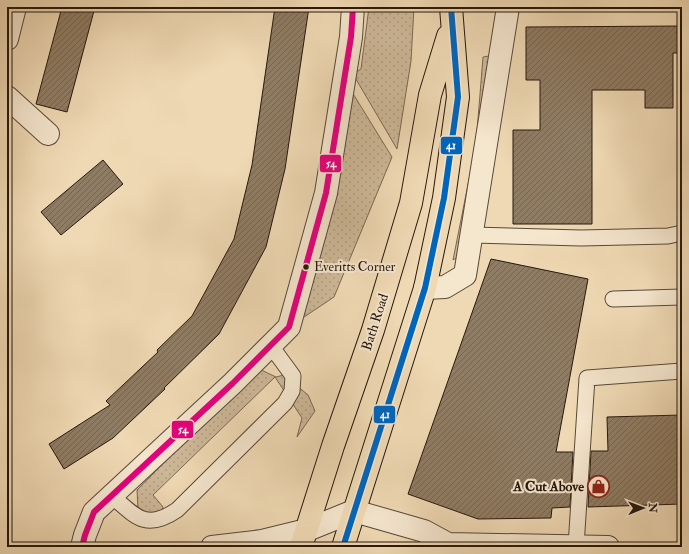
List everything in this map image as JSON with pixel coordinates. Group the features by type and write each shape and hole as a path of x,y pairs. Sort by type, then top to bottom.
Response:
{"main road":[{"name":"Bath Road","path":"343,547 425,288 444,198 458,97 452,15"},
{"name":"Bath Road","path":"304,539 333,446 373,330 411,203 430,95 452,15"}],"street":[{"path":"7,39 15,7"},
{"path":"82,547 85,534 94,512 233,383 289,327 326,193 351,37 353,7"},
{"path":"425,288 445,287 465,275 473,235 508,7"},
{"path":"7,97 48,134"},
{"path":"212,547 262,541 304,539 354,511 424,531 445,546 608,547"}],"lane":[{"path":"473,235 581,238 668,236 682,233"},
{"path":"613,299 682,297"},
{"path":"112,496 139,519 152,522 166,518 177,510 285,402 292,391 293,376 270,346"},
{"path":"576,546 587,378 682,371"}],"shaded area":[{"path":"369,7 414,7 411,61 397,149 353,74 361,69"},
{"path":"489,56 484,171 460,256 453,260 476,144 483,57"},
{"path":"352,92 392,157 334,297 298,321"},
{"path":"257,368 276,377 284,375 308,395 315,411 297,437 302,418 275,377 153,495 163,507 162,513 149,515 138,509 137,490"}],"building":[{"path":"62,7 95,7 67,112 36,104"},
{"path":"275,7 309,7 285,169 266,247 219,334 164,388 165,389 113,438 64,469 49,444 110,405 106,401 158,352 157,350 192,316 234,239 252,165"},
{"path":"682,26 682,53 673,53 673,108 645,108 645,90 592,90 592,224 513,224 513,130 540,130 540,80 526,80 526,27"},
{"path":"103,160 123,184 61,235 41,212"},
{"path":"491,259 588,279 556,452 573,452 570,507 552,508 551,518 478,519 408,494"},
{"path":"682,415 682,504 588,507 591,451 608,451 607,417"}],"transit line":[{"name":"54","path":"82,547 94,512 233,383 289,327 326,193 351,37 353,7"},
{"name":"41","path":"343,547 425,288 444,198 458,97 451,7"}],"place":[{"name":"Everitts Corner","path":"306,267"},
{"name":"A Cut Above","path":"599,486"}]}
